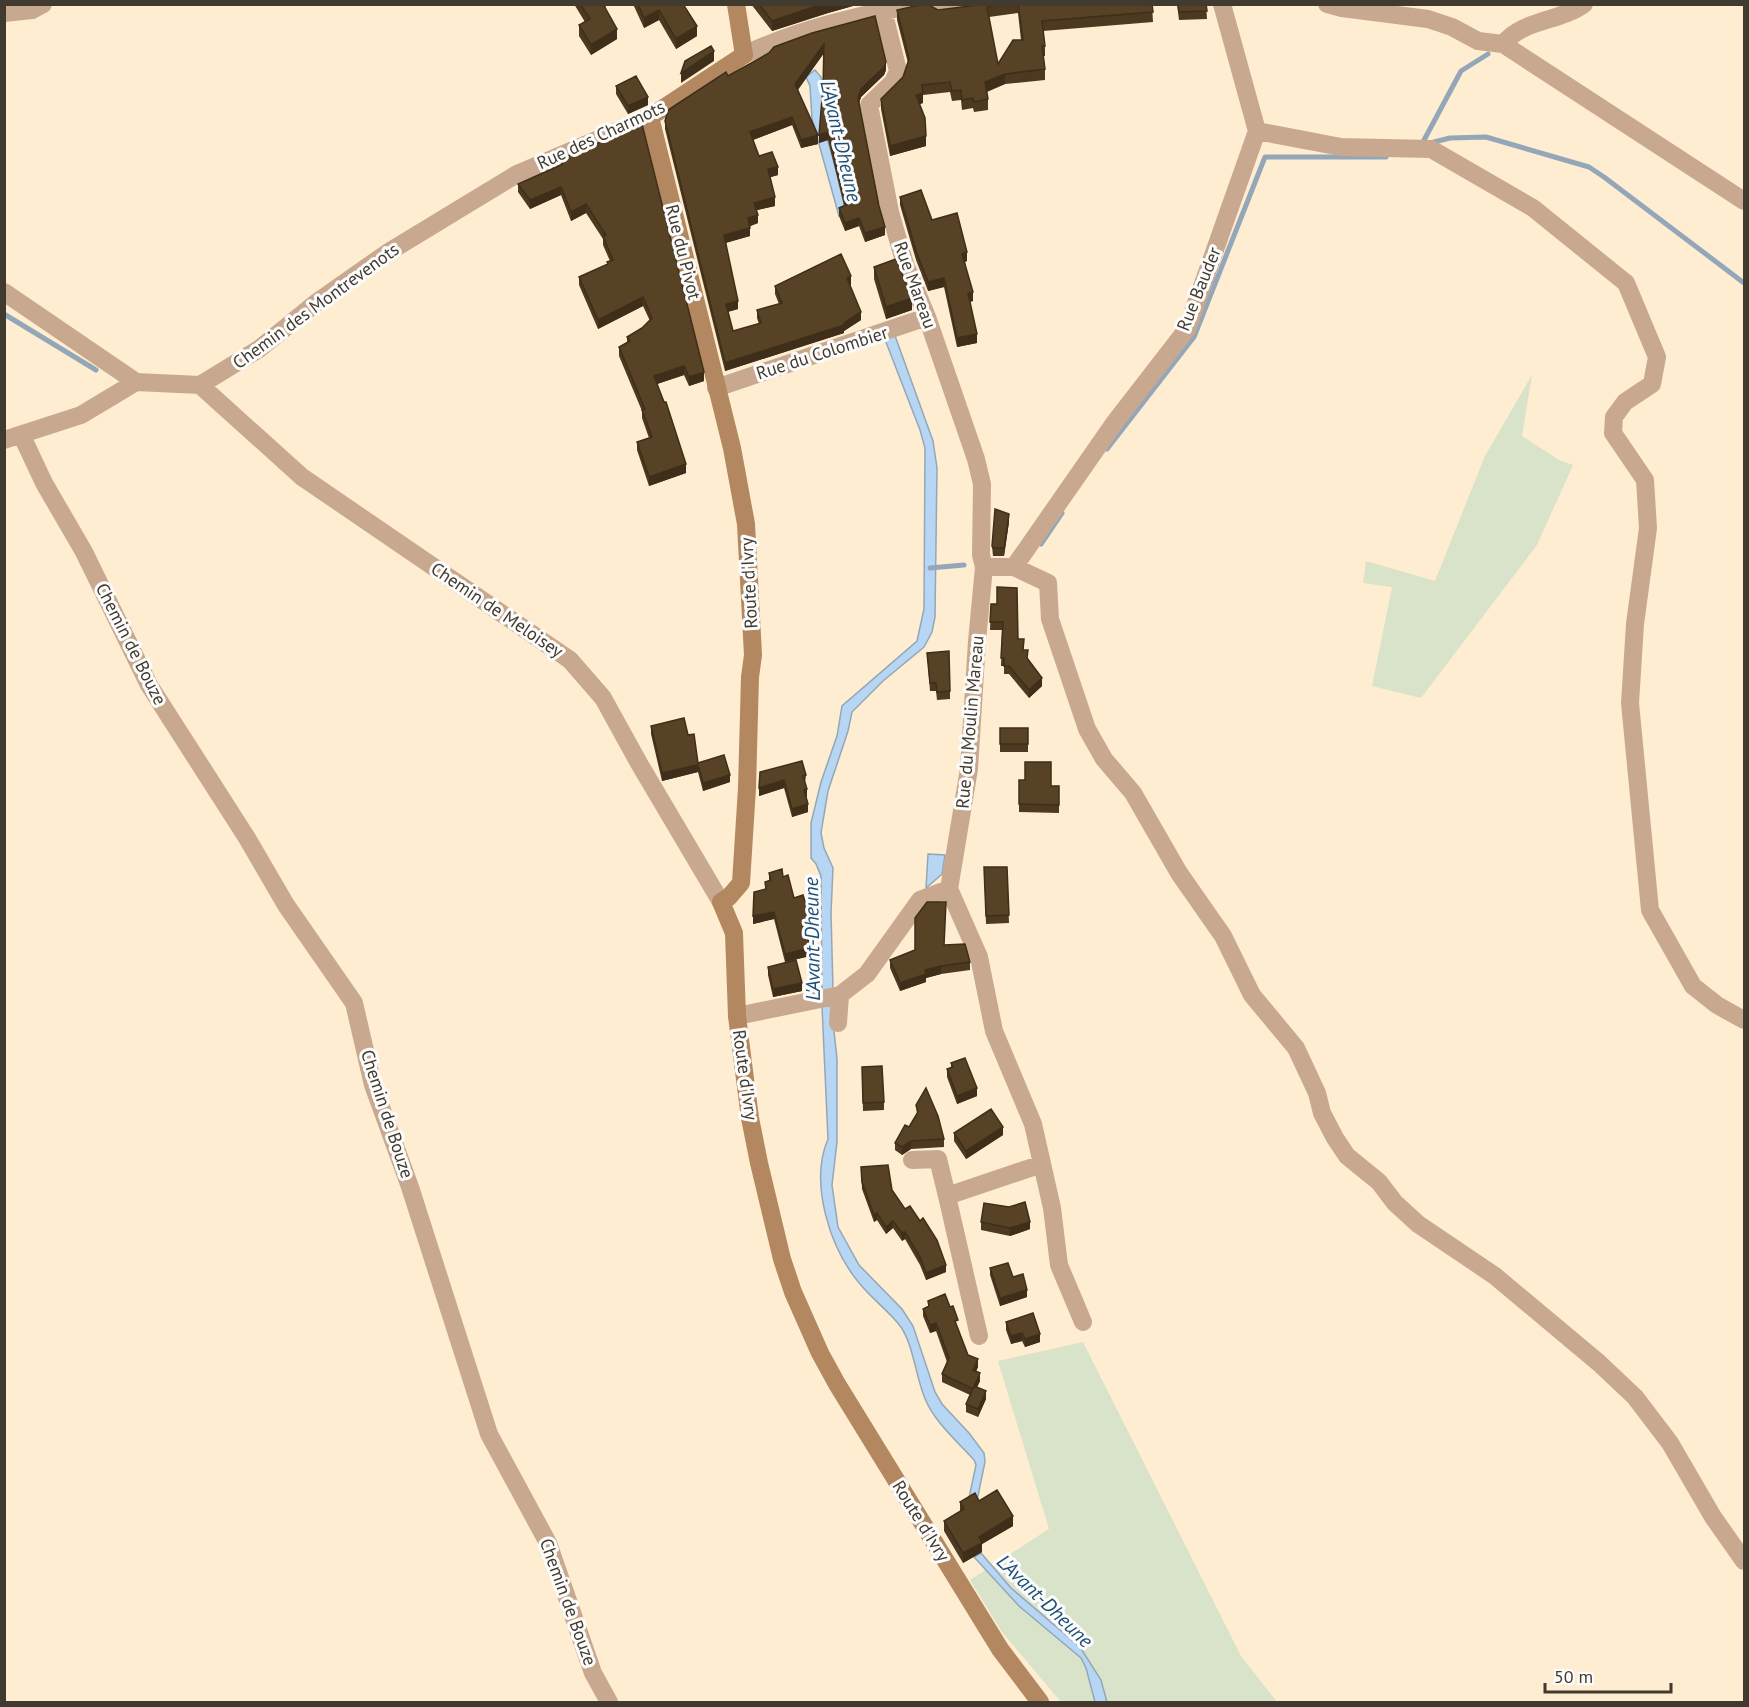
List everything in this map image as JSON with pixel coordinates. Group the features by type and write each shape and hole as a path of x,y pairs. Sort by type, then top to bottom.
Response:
{"main road":[{"path":"736,4 744,55"},
{"name":"Rue des Charmots","path":"650,117 744,55"},
{"name":"Rue du Pivot","path":"650,117 717,388"},
{"name":"Route d'Ivry","path":"717,388 732,448 746,524 753,655 750,677 747,789 741,883 729,897 721,902 734,933 737,1016 750,1118 782,1259 793,1292 837,1384 1000,1649 1040,1702"}],"street":[{"path":"4,13 32,10 43,4"},
{"path":"744,55 771,42 883,10 922,4"},
{"path":"931,4 938,9 984,4"},
{"path":"1222,4 1257,130 1341,147 1431,149 1533,208 1626,283 1657,357 1652,384 1625,402 1614,417 1614,434 1645,480 1648,528 1635,624 1630,703 1650,910 1693,986 1717,1005 1744,1020"},
{"path":"1327,4 1428,19 1452,27 1478,41 1503,44 1744,201"},
{"path":"1503,44 1508,37 1544,19 1574,12 1584,4"},
{"name":"Rue Mareau","path":"883,10 898,71 893,82 869,105 871,118 890,212 905,264 927,317 976,459 982,484 981,555 984,567"},
{"name":"Rue des Charmots","path":"518,174 650,117"},
{"name":"Rue Bauder","path":"1014,567 1115,422 1187,329 1257,130"},
{"name":"Chemin des Montrevenots","path":"200,385 259,349 316,302 387,253 518,174"},
{"path":"4,292 136,382 200,385"},
{"name":"Rue du Colombier","path":"717,388 927,317"},
{"path":"13,438 81,415 136,382"},
{"name":"Chemin de Meloisey","path":"200,385 302,477 570,660 603,698 721,902"},
{"name":"Chemin de Bouze","path":"13,438 44,483 84,552 149,685 247,837 286,905 354,1003 374,1085 410,1186 489,1434 548,1543 593,1673 609,1702"},
{"path":"984,567 1014,567 1048,583 1050,619 1087,729 1104,759 1133,793 1179,873 1223,936 1252,994 1296,1048 1317,1093 1322,1113 1347,1156 1379,1182 1395,1203 1418,1224 1495,1276 1599,1363 1635,1397 1670,1443 1713,1517 1744,1561"},
{"name":"Rue du Moulin Mareau","path":"950,889 969,769 984,567"},
{"path":"737,1016 832,997 867,974 920,900 950,889 979,957 994,1030 1033,1124 1052,1209 1059,1264 1083,1322"},
{"path":"832,997 838,1023"},
{"path":"912,1160 938,1158 979,1336"},
{"path":"947,1196 1042,1164"}],"green space":[{"path":"1532,375 1522,436 1559,460 1573,465 1537,545 1421,698 1372,686 1392,587 1363,583 1366,561 1435,581 1485,456"},
{"path":"1083,1342 1241,1656 1277,1702 1061,1702 1002,1632 970,1580 1049,1529 998,1361"}],"water":[{"path":"815,70 821,77 823,125 849,213 839,216 812,119 810,86 806,77"},
{"path":"894,333 933,441 937,468 935,617 932,632 924,647 883,681 852,712 828,791 821,833 824,848 833,868 831,913 833,990 822,995 821,876 811,858 811,823 821,782 837,736 842,706 917,641 924,609 925,448 884,337"},
{"path":"928,854 945,855 942,874 926,888"},
{"path":"834,1004 837,1059 837,1142 832,1185 838,1227 859,1265 902,1309 913,1326 935,1392 942,1404 984,1453 985,1462 976,1505 967,1507 976,1465 974,1460 933,1414 924,1396 905,1334 849,1270 826,1215 821,1175 828,1139 822,1006"},
{"path":"981,1553 1011,1588 1080,1647 1101,1680 1107,1702 1095,1702 1081,1658 1019,1606 974,1557"}],"building":[{"path":"580,4 603,4 617,29 591,45 579,25 590,19"},
{"path":"638,4 683,4 697,26 676,39 659,10 644,18"},
{"path":"759,4 822,4 772,21"},
{"path":"924,4 938,10 1002,4 987,7 998,64 1013,40 1023,40 1018,4 1152,4 1153,12 1042,21 1045,69 1005,74 985,82 988,99 974,102 973,98 962,100 961,90 952,91 950,82 922,85 923,93 916,95 925,118 926,136 890,146 881,99 903,77 909,59 897,10"},
{"path":"1178,4 1206,4 1207,11 1179,12"},
{"path":"875,16 886,62 884,67 861,89 858,98 885,227 865,233 859,218 845,223 839,208 846,205 828,132 819,135 824,44 795,84 818,135 801,140 792,117 750,132 759,156 772,152 778,167 768,169 775,197 754,203 758,215 748,218 750,228 724,235 738,301 726,304 733,331 761,323 757,310 782,303 775,286 841,254 851,276 847,278 861,312 844,325 725,363 665,121 668,110 726,72 728,76 769,53 774,47 812,33"},
{"path":"711,46 714,51 681,73 685,61"},
{"path":"636,76 648,97 628,106 616,86"},
{"path":"642,124 704,372 689,377 684,366 654,376 664,402 666,402 686,464 649,477 637,442 652,437 642,410 645,409 619,347 630,341 627,337 642,328 652,318 643,297 598,320 579,277 613,260 603,236 606,235 586,204 571,212 561,187 530,200 518,184 563,164 561,159"},
{"path":"921,190 932,220 957,213 967,252 962,254 973,292 968,293 977,334 957,338 944,278 928,282 900,197"},
{"path":"896,259 912,298 886,307 874,267"},
{"path":"995,509 1009,514 1004,548 993,548 992,546"},
{"path":"997,587 1017,588 1018,639 1024,639 1023,650 1028,650 1027,658 1042,678 1029,690 1009,666 1004,666 1004,658 1001,658 1003,622 990,622 991,604 997,604"},
{"path":"949,651 950,691 937,692 936,683 930,683 927,653"},
{"path":"684,718 688,735 694,734 698,763 724,755 730,775 703,783 698,765 662,773 651,726"},
{"path":"1000,728 1028,728 1028,744 1000,744"},
{"path":"802,761 807,789 804,790 808,804 792,809 784,780 759,788 760,772"},
{"path":"1025,762 1051,762 1051,786 1059,786 1059,805 1019,804 1019,780 1025,780"},
{"path":"984,867 1007,867 1009,915 986,916"},
{"path":"782,869 783,877 788,875 794,898 803,895 806,905 808,904 811,920 804,922 810,948 785,954 774,912 753,916 754,892 766,889 765,882 771,880 769,873"},
{"path":"927,902 946,902 944,945 965,944 970,962 925,970 926,974 900,983 890,960 915,950 915,918"},
{"path":"796,960 802,983 773,989 768,967"},
{"path":"965,1058 977,1088 957,1096 947,1069 953,1067 951,1063"},
{"path":"882,1066 884,1102 863,1103 862,1067"},
{"path":"926,1088 938,1116 944,1139 911,1141 902,1147 895,1143 905,1125 909,1127 918,1112 916,1105"},
{"path":"991,1109 1003,1127 966,1151 954,1133"},
{"path":"888,1165 892,1190 905,1209 910,1206 920,1221 923,1218 937,1240 946,1265 926,1273 920,1257 905,1232 902,1233 893,1221 886,1227 877,1213 874,1215 862,1182 861,1167"},
{"path":"1025,1202 1030,1222 1010,1228 981,1222 984,1203 1009,1207"},
{"path":"1008,1263 1013,1277 1023,1274 1027,1290 1000,1298 990,1268"},
{"path":"945,1294 950,1307 953,1306 958,1320 955,1321 968,1355 978,1359 973,1370 980,1373 973,1389 942,1374 949,1358 936,1323 930,1325 923,1309 929,1306 928,1301"},
{"path":"1033,1313 1040,1334 1025,1339 1022,1333 1011,1336 1006,1322"},
{"path":"974,1386 986,1391 978,1409 966,1404"},
{"path":"997,1490 1013,1516 979,1537 982,1543 963,1553 944,1521 964,1509 960,1502 975,1493 979,1501"}],"waterway":[{"path":"1423,142 1461,71 1488,54"},
{"path":"1430,145 1450,138 1486,137 1589,167 1744,283"},
{"path":"1107,449 1194,337 1265,157 1386,157"},
{"path":"4,314 96,370"},
{"path":"1041,544 1062,513"},
{"path":"930,568 964,565"}],"water label":[{"name":"L'Avant-Dheune","path":"841,141"},
{"name":"L'Avant-Dheune","path":"812,939"},
{"name":"L'Avant-Dheune","path":"1045,1601"}]}
